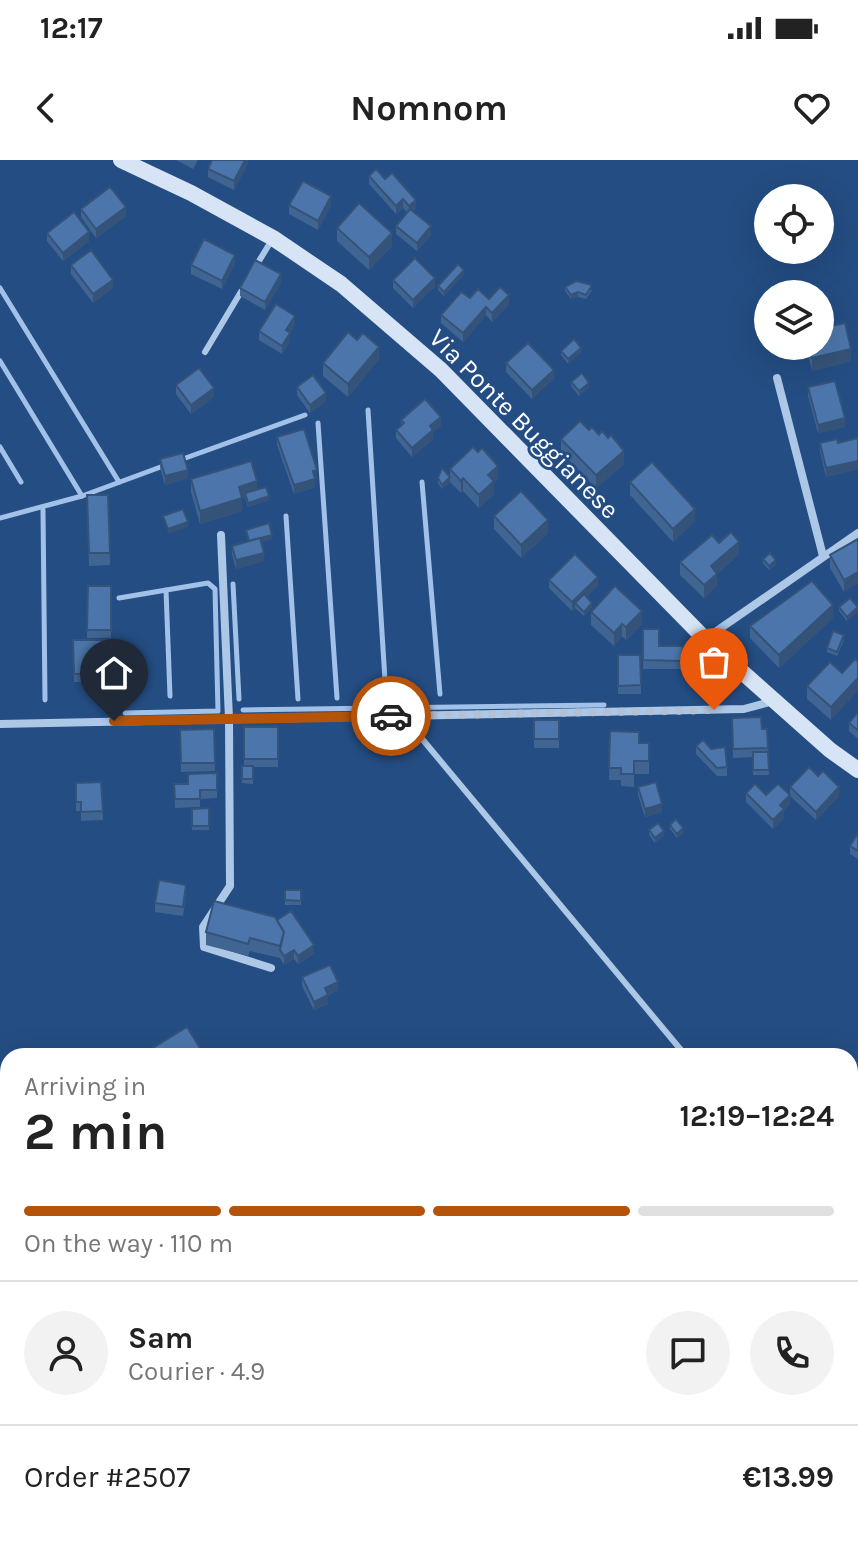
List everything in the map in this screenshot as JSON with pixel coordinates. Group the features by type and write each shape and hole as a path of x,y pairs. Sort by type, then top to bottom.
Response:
{"main road":[{"name":"Via Ponte Buggianese","path":"121,160 191,193 273,238 341,284 441,370 705,639 830,750 858,770"}],"street":[{"path":"777,378 823,556"},
{"path":"705,639 858,533"},
{"path":"221,535 229,719 230,886 203,927 204,947 271,968"},
{"path":"0,724 744,709 775,701"}],"lane":[{"path":"205,352 273,238"},
{"path":"415,715 418,734 679,1048"}],"building":[{"path":"212,160 245,160 234,181 208,169"},
{"path":"376,169 385,179 392,173 416,200 409,206 403,199 396,206 369,176"},
{"path":"303,181 331,196 318,221 289,205"},
{"path":"110,187 126,207 96,229 81,209"},
{"path":"359,203 392,233 369,257 337,228"},
{"path":"410,209 431,226 417,243 396,226"},
{"path":"74,212 89,232 63,253 47,233"},
{"path":"204,239 235,255 222,281 191,265"},
{"path":"91,250 113,280 93,294 71,265"},
{"path":"415,258 435,278 413,300 393,280"},
{"path":"255,260 281,274 265,302 240,288"},
{"path":"458,264 464,270 444,292 438,286"},
{"path":"576,281 592,285 586,295 578,292 571,295 565,287"},
{"path":"500,287 509,295 492,313 486,307 463,333 441,315 461,292 470,298 478,289 489,299"},
{"path":"276,304 295,316 286,330 290,333 282,346 259,331"},
{"path":"845,323 851,349 834,353 834,325"},
{"path":"348,332 357,340 363,333 379,347 348,384 323,363"},
{"path":"574,339 581,348 568,359 561,351"},
{"path":"528,343 554,370 532,390 506,363"},
{"path":"199,368 214,388 191,405 176,385"},
{"path":"582,373 589,383 579,391 571,382"},
{"path":"313,375 326,393 310,405 297,387"},
{"path":"835,381 845,418 818,425 808,387"},
{"path":"425,399 441,417 430,426 433,430 412,448 396,430 404,423 401,420"},
{"path":"580,421 599,435 602,431 608,438 611,435 624,451 596,475 561,439"},
{"path":"304,429 317,470 313,471 315,479 294,485 277,437"},
{"path":"858,438 858,461 826,468 820,443"},
{"path":"473,447 478,452 482,448 498,466 488,475 494,481 479,495 450,469"},
{"path":"183,453 188,470 165,476 160,459"},
{"path":"251,461 257,481 239,487 242,498 200,511 191,479"},
{"path":"652,462 695,509 673,529 630,482"},
{"path":"442,468 450,477 442,485 438,478"},
{"path":"266,487 269,496 248,503 245,493"},
{"path":"521,491 548,520 521,545 494,516"},
{"path":"87,495 108,495 110,553 89,553"},
{"path":"183,509 188,522 168,529 163,516"},
{"path":"269,523 272,535 249,541 246,530"},
{"path":"731,532 739,542 711,566 717,574 704,585 680,562 712,535 719,543"},
{"path":"260,538 264,553 236,560 232,546"},
{"path":"858,539 858,572 844,580 830,555"},
{"path":"770,553 776,560 769,566 763,559"},
{"path":"575,554 598,577 572,602 549,580"},
{"path":"812,581 833,605 779,655 750,626"},
{"path":"88,586 111,586 111,630 87,630"},
{"path":"615,586 642,611 626,627 622,624 614,633 591,612"},
{"path":"584,594 592,603 584,612 575,603"},
{"path":"850,598 858,607 847,617 839,607"},
{"path":"643,629 659,629 659,646 683,646 682,661 643,660"},
{"path":"833,631 844,635 837,652 827,648"},
{"path":"73,640 105,640 106,673 74,674"},
{"path":"618,655 640,655 641,685 618,686"},
{"path":"855,659 858,662 858,678 831,707 807,686 830,662 842,673"},
{"path":"858,712 858,730 849,723"},
{"path":"761,717 762,729 767,729 768,748 733,749 732,718"},
{"path":"534,720 559,720 559,739 534,739"},
{"path":"244,727 278,727 278,759 244,759"},
{"path":"214,729 215,763 181,763 180,730"},
{"path":"610,731 639,732 639,743 649,743 649,761 634,761 634,774 621,774 621,768 609,768"},
{"path":"703,740 711,749 725,747 727,767 717,768 696,746"},
{"path":"753,752 768,752 769,770 753,770"},
{"path":"242,766 253,766 253,779 242,779"},
{"path":"809,767 818,776 823,771 839,787 816,812 790,787"},
{"path":"217,773 217,790 200,790 200,799 175,799 174,784 188,784 188,774"},
{"path":"101,782 103,811 81,812 81,802 76,802 76,783"},
{"path":"656,782 662,804 645,809 638,787"},
{"path":"755,784 766,795 778,784 790,795 780,805 784,809 773,820 746,793"},
{"path":"209,808 209,826 192,826 192,809"},
{"path":"676,819 683,828 677,834 670,825"},
{"path":"658,823 664,831 655,838 649,830"},
{"path":"858,833 858,851 850,846"},
{"path":"159,880 186,885 183,907 155,903"},
{"path":"285,890 301,890 301,901 285,900"},
{"path":"214,901 275,917 284,932 280,946 250,938 248,944 206,932"},
{"path":"291,911 314,945 298,956 294,950 284,956 280,950 284,932 277,920"},
{"path":"330,965 338,982 325,988 328,995 314,1002 302,977"},
{"path":"187,1027 200,1048 153,1048"}],"waterway":[{"path":"0,288 119,482"},
{"path":"0,361 82,496"},
{"path":"368,410 386,696"},
{"path":"180,460 305,415"},
{"path":"318,423 337,698"},
{"path":"0,447 21,482"},
{"path":"0,518 82,496 166,465"},
{"path":"422,482 440,694"},
{"path":"43,510 45,700"},
{"path":"286,516 298,699"},
{"path":"119,598 208,583 215,589 218,711 125,713"},
{"path":"233,584 239,699"},
{"path":"166,590 170,696"},
{"path":"243,710 604,705"}],"way so far":[{"path":"391,716 714,710"}],"route":[{"path":"114,721 391,716"}]}
